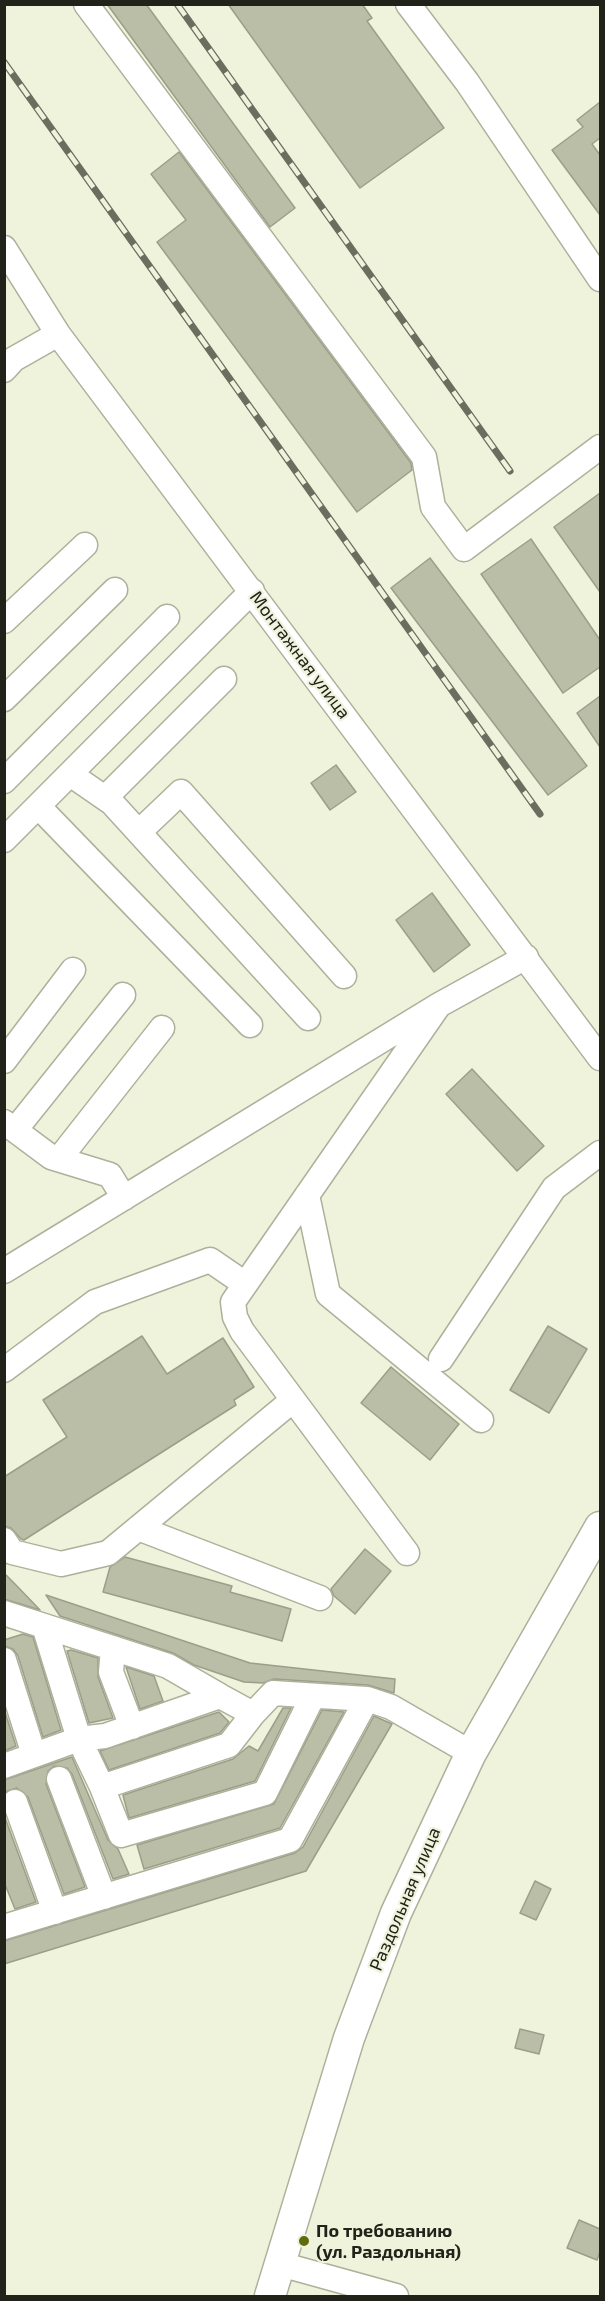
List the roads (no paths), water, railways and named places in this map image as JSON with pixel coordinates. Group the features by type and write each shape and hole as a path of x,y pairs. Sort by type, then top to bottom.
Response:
{"main road":[{"name":"Раздольная улица","path":"270,2296 349,2038 396,1913 471,1752 600,1527"}],"street":[{"path":"86,4 424,457 433,507 464,549 600,447"},
{"path":"408,4 467,82 600,279"},
{"name":"Монтажная улица","path":"4,248 58,334 600,1058"},
{"path":"4,370 14,359 58,334"},
{"path":"4,621 85,544"},
{"path":"4,699 115,590"},
{"path":"4,840 252,591"},
{"path":"4,781 167,617"},
{"path":"105,798 224,679"},
{"path":"70,774 105,798 139,832 308,1018"},
{"path":"139,832 181,792 344,976"},
{"path":"38,806 250,1025"},
{"path":"4,1271 439,1005 526,957"},
{"path":"4,1061 73,970"},
{"path":"123,995 10,1126 59,1160 110,1175 124,1198"},
{"path":"407,1553 242,1331 235,1317 233,1302 439,1005"},
{"path":"59,1160 162,1028"},
{"path":"441,1359 554,1188 600,1153"},
{"path":"307,1195 328,1294 481,1420"},
{"path":"4,1370 95,1302 210,1260 245,1284"},
{"path":"4,1540 12,1552 61,1564 108,1553 293,1400"},
{"path":"138,1528 320,1598"},
{"path":"4,1613 168,1665 253,1714"},
{"path":"44,1626 79,1739 102,1787 121,1835 265,1793 313,1695"},
{"path":"113,1648 111,1672 132,1727"},
{"path":"4,1660 34,1755"},
{"path":"102,1787 229,1746 253,1714 273,1693 367,1699 392,1707 471,1752"},
{"path":"4,1766 79,1739 105,1736 220,1696"},
{"path":"6,1922 55,1912 290,1840 367,1699"},
{"path":"59,1779 104,1897"},
{"path":"15,1802 55,1912"},
{"path":"280,2264 396,2296"}],"railway":[{"path":"177,4 510,471"},
{"path":"4,62 540,814"}],"place":[{"name":"По требованию (ул. Раздольная)","path":"304,2241"}]}
